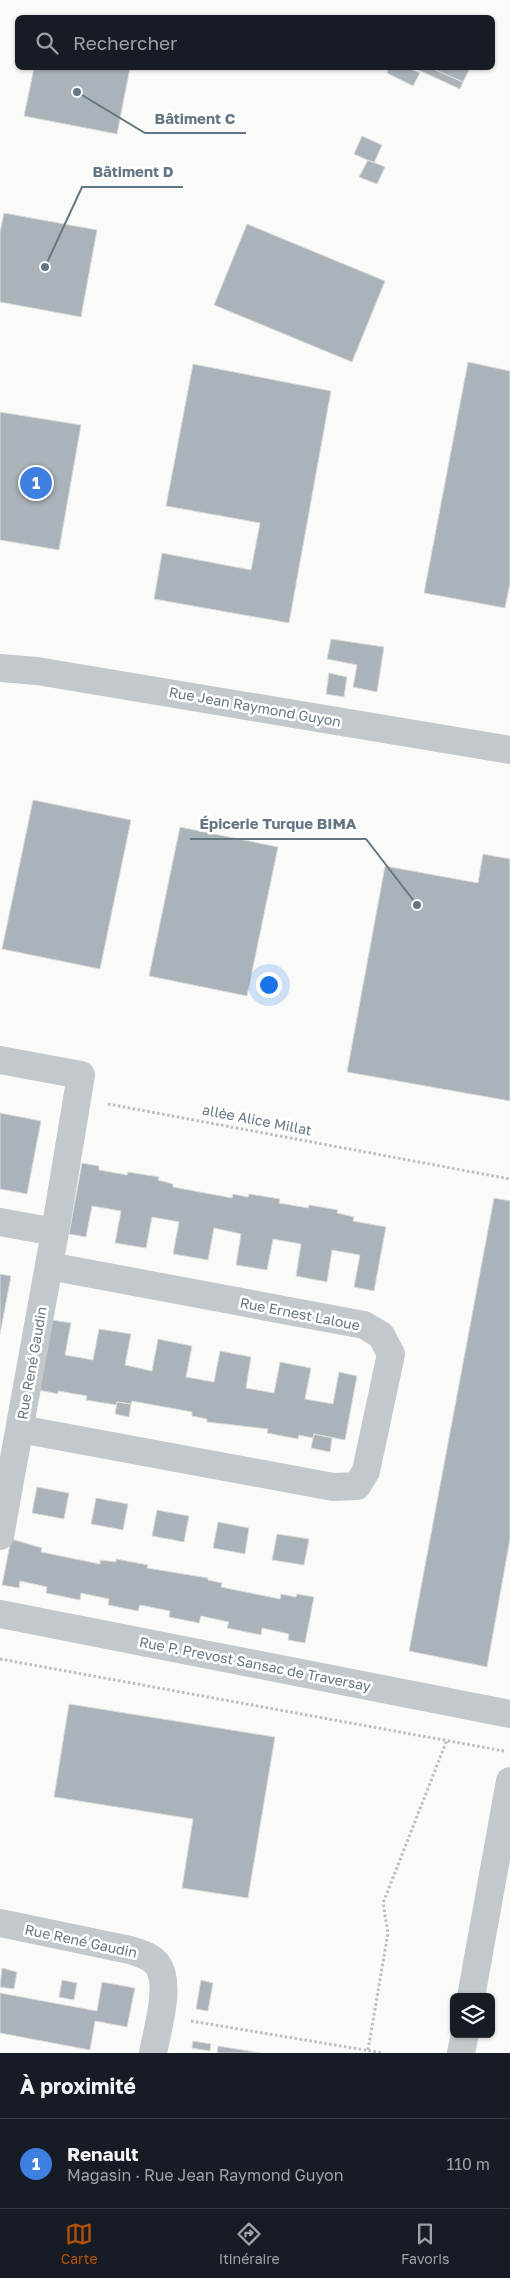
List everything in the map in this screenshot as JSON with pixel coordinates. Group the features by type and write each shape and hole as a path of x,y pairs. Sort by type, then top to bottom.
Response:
{"street":[{"name":"Rue Jean Raymond Guyon","path":"0,668 37,671 510,750"},
{"path":"0,1060 81,1075 55,1232 6,1223"},
{"name":"Rue René Gaudin","path":"0,1536 6,1473 20,1429 55,1232"},
{"name":"Rue Ernest Laloue","path":"20,1429 333,1487 357,1486 366,1471 391,1354 381,1335 364,1325 49,1266"},
{"name":"Rue P. Prevost Sansac de Traversay","path":"0,1614 510,1714"},
{"path":"473,1993 510,1781"},
{"name":"Rue René Gaudin","path":"0,1923 130,1950 146,1955 158,1965 163,1977 164,1990 153,2053"},
{"path":"461,2053 464,2038"}],"path":[{"name":"allėe Alice Millat","path":"77,1098 510,1179"},
{"path":"0,1659 510,1752"},
{"path":"368,2050 388,1933 383,1903 448,1740"},
{"path":"160,2016 384,2053"}],"building":[{"path":"34,70 130,70 117,134 24,116"},
{"path":"388,70 413,70 420,73 413,86 387,73"},
{"path":"418,70 436,70 463,82 460,89"},
{"path":"436,70 469,70 463,82"},
{"path":"362,136 382,145 374,163 354,154"},
{"path":"368,160 385,167 377,184 359,177"},
{"path":"4,213 97,230 81,317 0,302 0,232"},
{"path":"247,224 385,281 352,362 214,305"},
{"path":"468,362 510,371 510,584 505,608 424,593"},
{"path":"193,364 331,391 289,623 154,599 162,553 251,570 260,523 166,506"},
{"path":"0,412 81,425 59,550 0,540"},
{"path":"331,639 384,647 377,692 353,687 357,665 327,659"},
{"path":"329,673 347,677 344,697 326,694"},
{"path":"33,800 131,820 100,969 2,949"},
{"path":"180,827 278,847 247,996 149,976"},
{"path":"483,854 510,859 510,1101 347,1072 385,866 478,883"},
{"path":"0,1113 41,1121 27,1194 0,1189"},
{"path":"82,1163 99,1166 99,1170 127,1175 128,1172 159,1177 158,1180 173,1184 173,1187 232,1198 233,1194 248,1197 249,1194 280,1199 279,1203 308,1208 309,1205 338,1210 337,1213 354,1217 353,1221 386,1227 374,1291 354,1287 360,1255 332,1250 327,1282 296,1276 301,1244 273,1239 267,1270 236,1265 241,1234 214,1228 208,1260 173,1254 179,1222 152,1217 146,1248 115,1243 121,1211 92,1206 86,1237 69,1234"},
{"path":"494,1198 510,1201 510,1539 487,1667 409,1651"},
{"path":"0,1274 11,1276 0,1334"},
{"path":"52,1320 71,1323 65,1355 93,1360 99,1329 131,1334 125,1365 152,1371 158,1339 192,1346 186,1377 214,1382 220,1351 251,1357 246,1388 274,1393 280,1362 311,1368 305,1399 333,1404 339,1372 357,1376 345,1440 314,1434 313,1438 299,1435 298,1439 267,1433 268,1429 207,1422 207,1419 192,1416 192,1412 132,1401 131,1404 117,1402 116,1405 86,1400 87,1396 58,1391 58,1394 39,1390"},
{"path":"117,1402 131,1404 129,1417 115,1414"},
{"path":"314,1434 332,1438 330,1452 311,1448"},
{"path":"37,1487 69,1493 64,1519 32,1513"},
{"path":"96,1498 128,1504 123,1530 91,1524"},
{"path":"157,1510 189,1516 184,1542 152,1536"},
{"path":"218,1522 249,1528 245,1554 213,1548"},
{"path":"277,1534 309,1539 304,1565 272,1560"},
{"path":"11,1539 42,1548 41,1552 100,1564 100,1560 116,1562 116,1559 148,1565 147,1568 208,1578 208,1580 222,1583 221,1587 280,1599 281,1594 296,1597 297,1594 314,1597 305,1643 288,1640 289,1634 262,1628 261,1635 227,1628 229,1622 201,1616 199,1623 169,1617 170,1611 140,1605 138,1611 108,1605 109,1599 81,1593 80,1600 46,1593 47,1587 20,1581 19,1588 2,1585"},
{"path":"69,1704 275,1737 248,1898 182,1888 193,1819 54,1797"},
{"path":"2,1968 17,1972 14,1989 0,1987"},
{"path":"62,1980 77,1983 74,2000 59,1997"},
{"path":"201,1980 213,1983 208,2011 196,2009"},
{"path":"102,1982 135,1988 127,2027 95,2021 90,2050 0,2033 0,1993 97,2011"},
{"path":"193,2041 211,2044 210,2051 192,2048"},
{"path":"218,2046 261,2053 217,2053"}],"place":[{"name":"Bâtiment C","path":"77,92"},
{"name":"Bâtiment D","path":"45,267"},
{"name":"Renault","path":"36,483"},
{"name":"Épicerie Turque BIMA","path":"417,905"}]}
